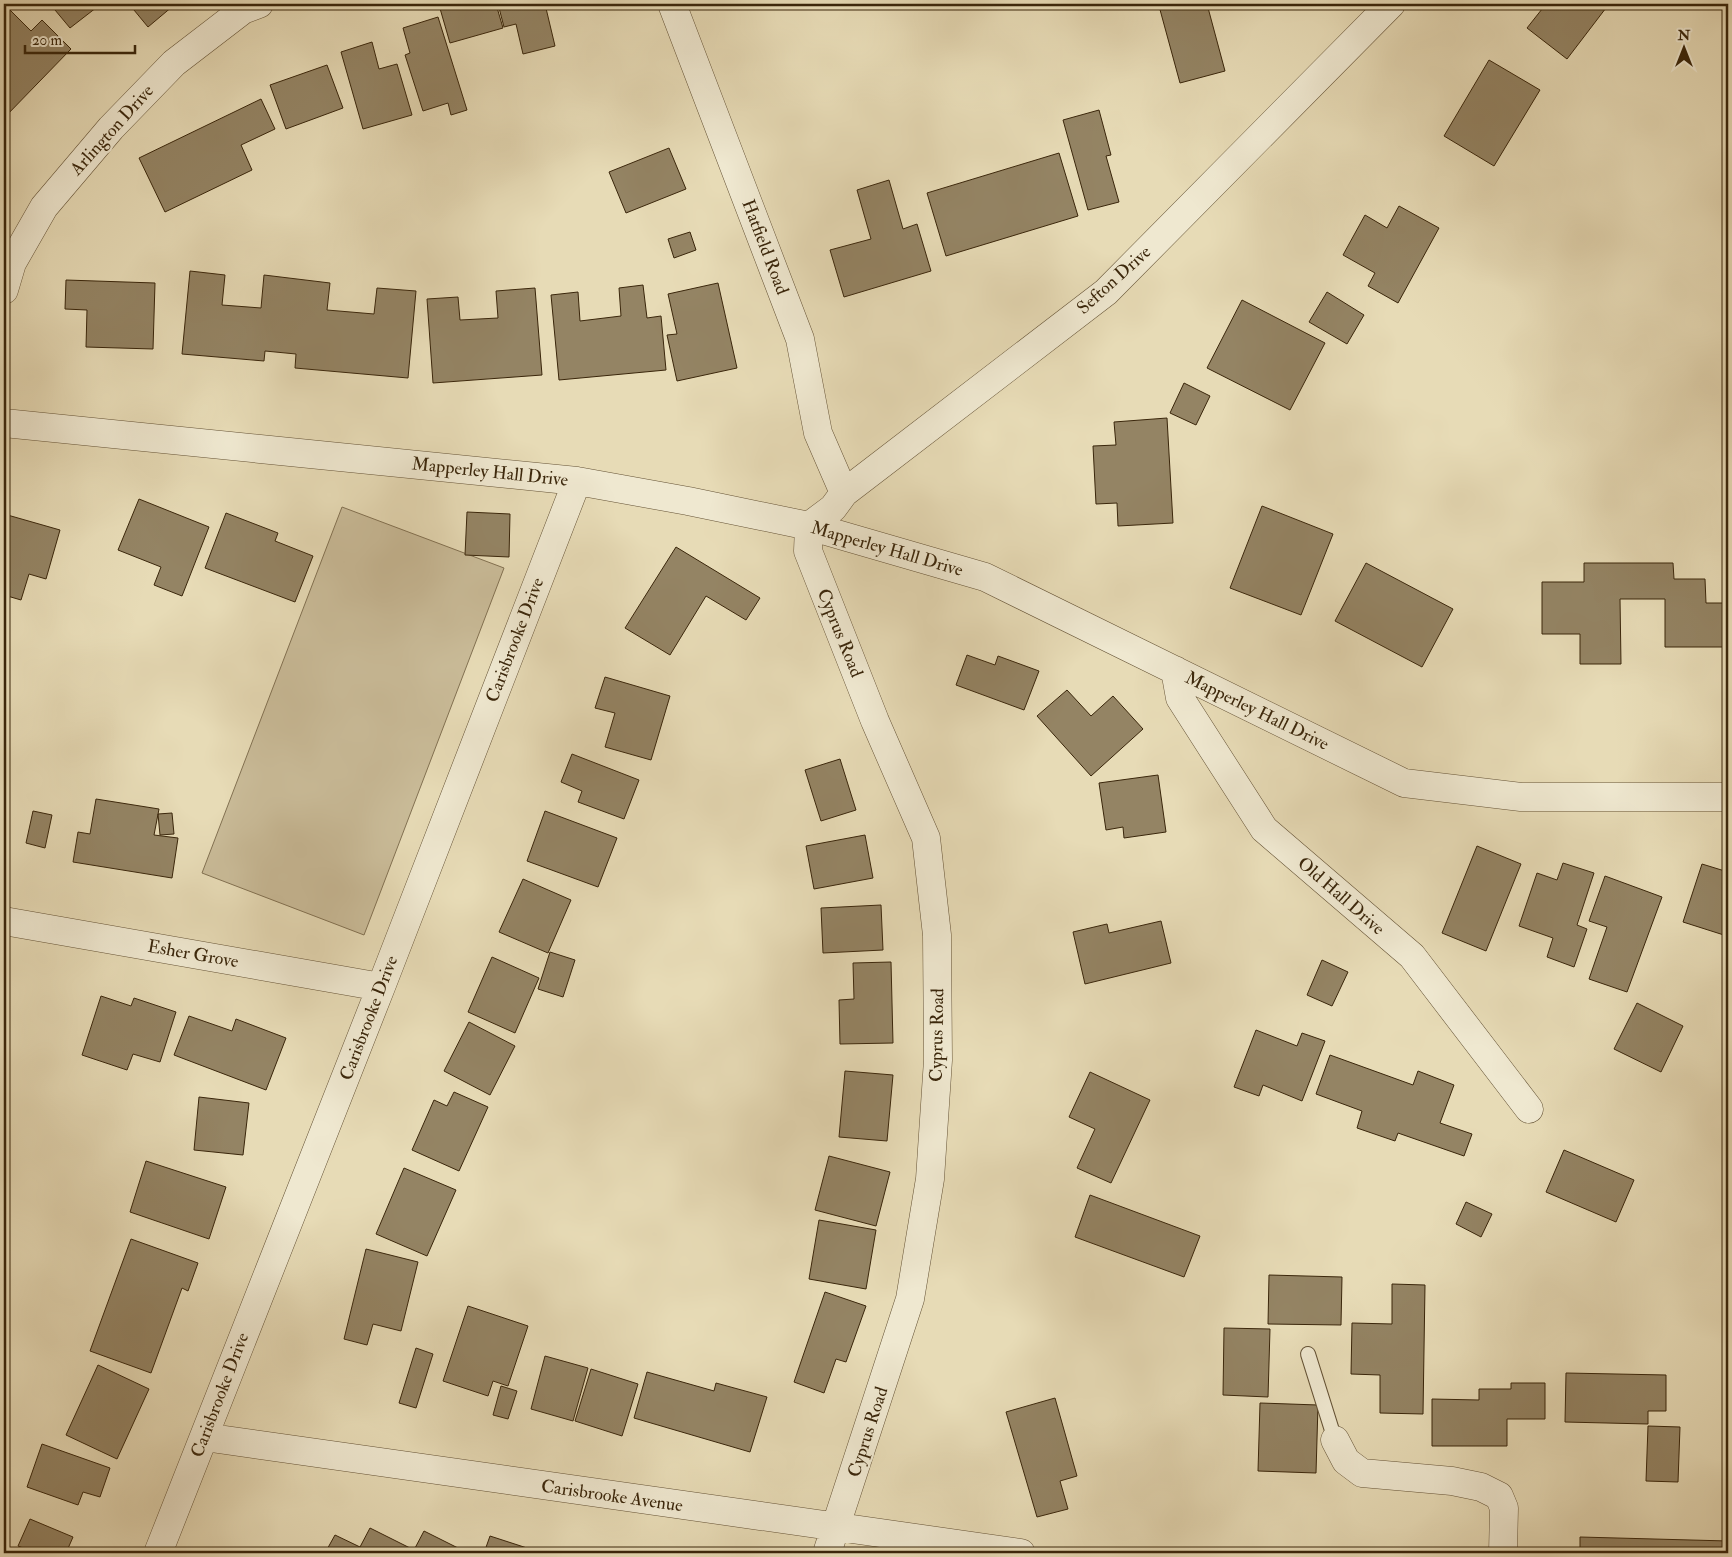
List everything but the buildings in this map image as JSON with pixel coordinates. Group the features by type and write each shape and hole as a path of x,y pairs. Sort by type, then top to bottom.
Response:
{"street":[{"name":"Arlington Drive","path":"4,290 12,263 44,207 112,128 174,63 243,10 259,4"},
{"name":"Hatfield Road","path":"672,4 800,339 818,433 829,464 844,494"},
{"name":"Sefton Drive","path":"810,526 833,508 844,494 1106,292 1392,4"},
{"name":"Mapperley Hall Drive","path":"4,423 577,481 810,526 985,577 1404,783 1521,797 1728,797"},
{"name":"Carisbrooke Drive","path":"158,1553 382,987 577,481"},
{"name":"Cyprus Road","path":"810,526 808,551 875,721 926,838 937,935 938,1060 930,1178 912,1290 837,1528 827,1553"},
{"name":"Old Hall Drive","path":"1174,670 1180,698 1264,829 1412,956 1529,1109"},
{"name":"Esher Grove","path":"4,921 382,987"},
{"name":"Carisbrooke Avenue","path":"204,1437 1020,1553"},
{"path":"1335,1440 1346,1461 1362,1473 1452,1481 1481,1487 1498,1496 1504,1508 1503,1553"}],"lane":[{"path":"1308,1354 1335,1440"}],"shaded area":[{"path":"342,507 504,568 364,935 202,873"}]}
